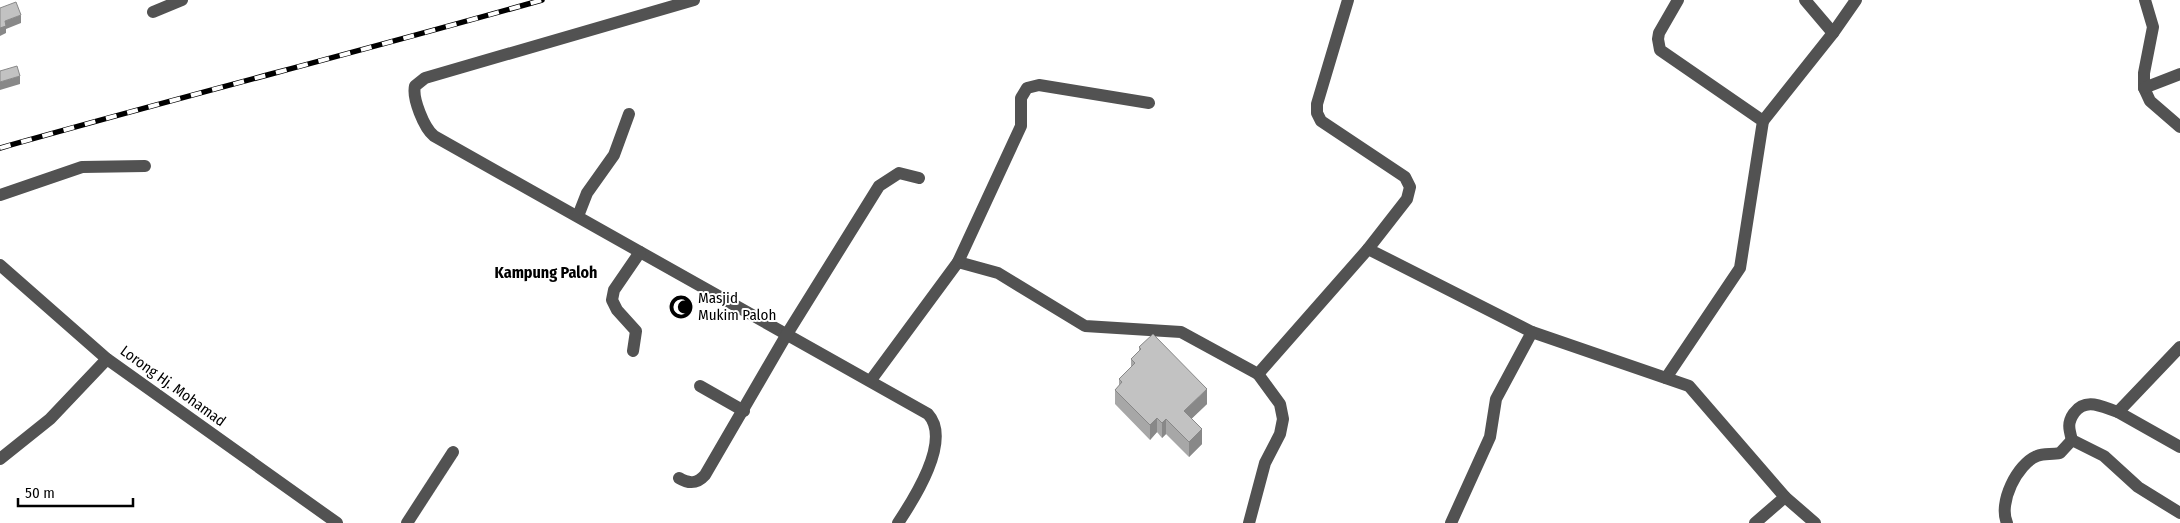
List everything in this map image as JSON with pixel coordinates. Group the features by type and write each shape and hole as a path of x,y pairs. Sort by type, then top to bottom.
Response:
{"street":[{"path":"152,12 182,0"},
{"path":"694,0 425,78 415,86 414,99 431,134 870,380 931,417 935,428 934,445 921,488 898,523"},
{"path":"1258,374 1368,249 1407,199 1410,187 1405,177 1322,121 1317,113 1317,104 1348,0"},
{"path":"1678,0 1658,39 1660,50 1763,121"},
{"path":"1805,0 1833,33"},
{"path":"1666,378 1740,268 1763,121 1833,33 1856,0"},
{"path":"2145,0 2152,27 2144,73 2144,88 2150,101 2180,127"},
{"path":"2144,88 2180,74"},
{"path":"870,380 958,262 1021,126 1021,98 1027,88 1039,85 1149,103"},
{"path":"578,216 587,193 614,155 629,114"},
{"path":"0,195 82,168 145,166"},
{"path":"679,478 688,482 700,480 744,411 787,334 879,186 899,173 919,178"},
{"path":"1368,249 1532,332 1691,388 1785,497 1815,523"},
{"path":"633,351 636,331 617,310 612,300 614,290 640,252"},
{"path":"958,262 998,273 1085,326 1181,332 1258,374 1280,404 1283,419 1280,434 1264,464 1249,523"},
{"name":"Lorong Hj. Mohamad","path":"0,265 107,359 337,523"},
{"path":"1451,523 1490,437 1496,399 1532,332"},
{"path":"2118,412 2180,347"},
{"path":"0,459 50,419 107,359"},
{"path":"700,386 744,411"},
{"path":"2072,440 2069,424 2079,406 2089,403 2118,412 2180,447"},
{"path":"2072,440 2104,456 2138,487 2180,513"},
{"path":"2007,523 2004,508 2005,499 2021,468 2036,456 2060,453 2072,440"},
{"path":"407,523 454,452"},
{"path":"1754,523 1785,497"}],"building":[{"path":"16,2 21,15 5,21 6,26 0,28 0,8"},
{"path":"17,66 20,76 0,82 0,71"},
{"path":"1153,334 1207,389 1184,411 1202,429 1189,442 1166,419 1162,423 1157,418 1150,425 1115,390 1122,382 1119,379 1135,363 1131,359 1141,349 1139,347"}],"railway":[{"path":"0,148 542,0"}],"place":[{"name":"Masjid Mukim Paloh","path":"681,307"}],"district":[{"name":"Kampung Paloh","path":"546,272"}]}
